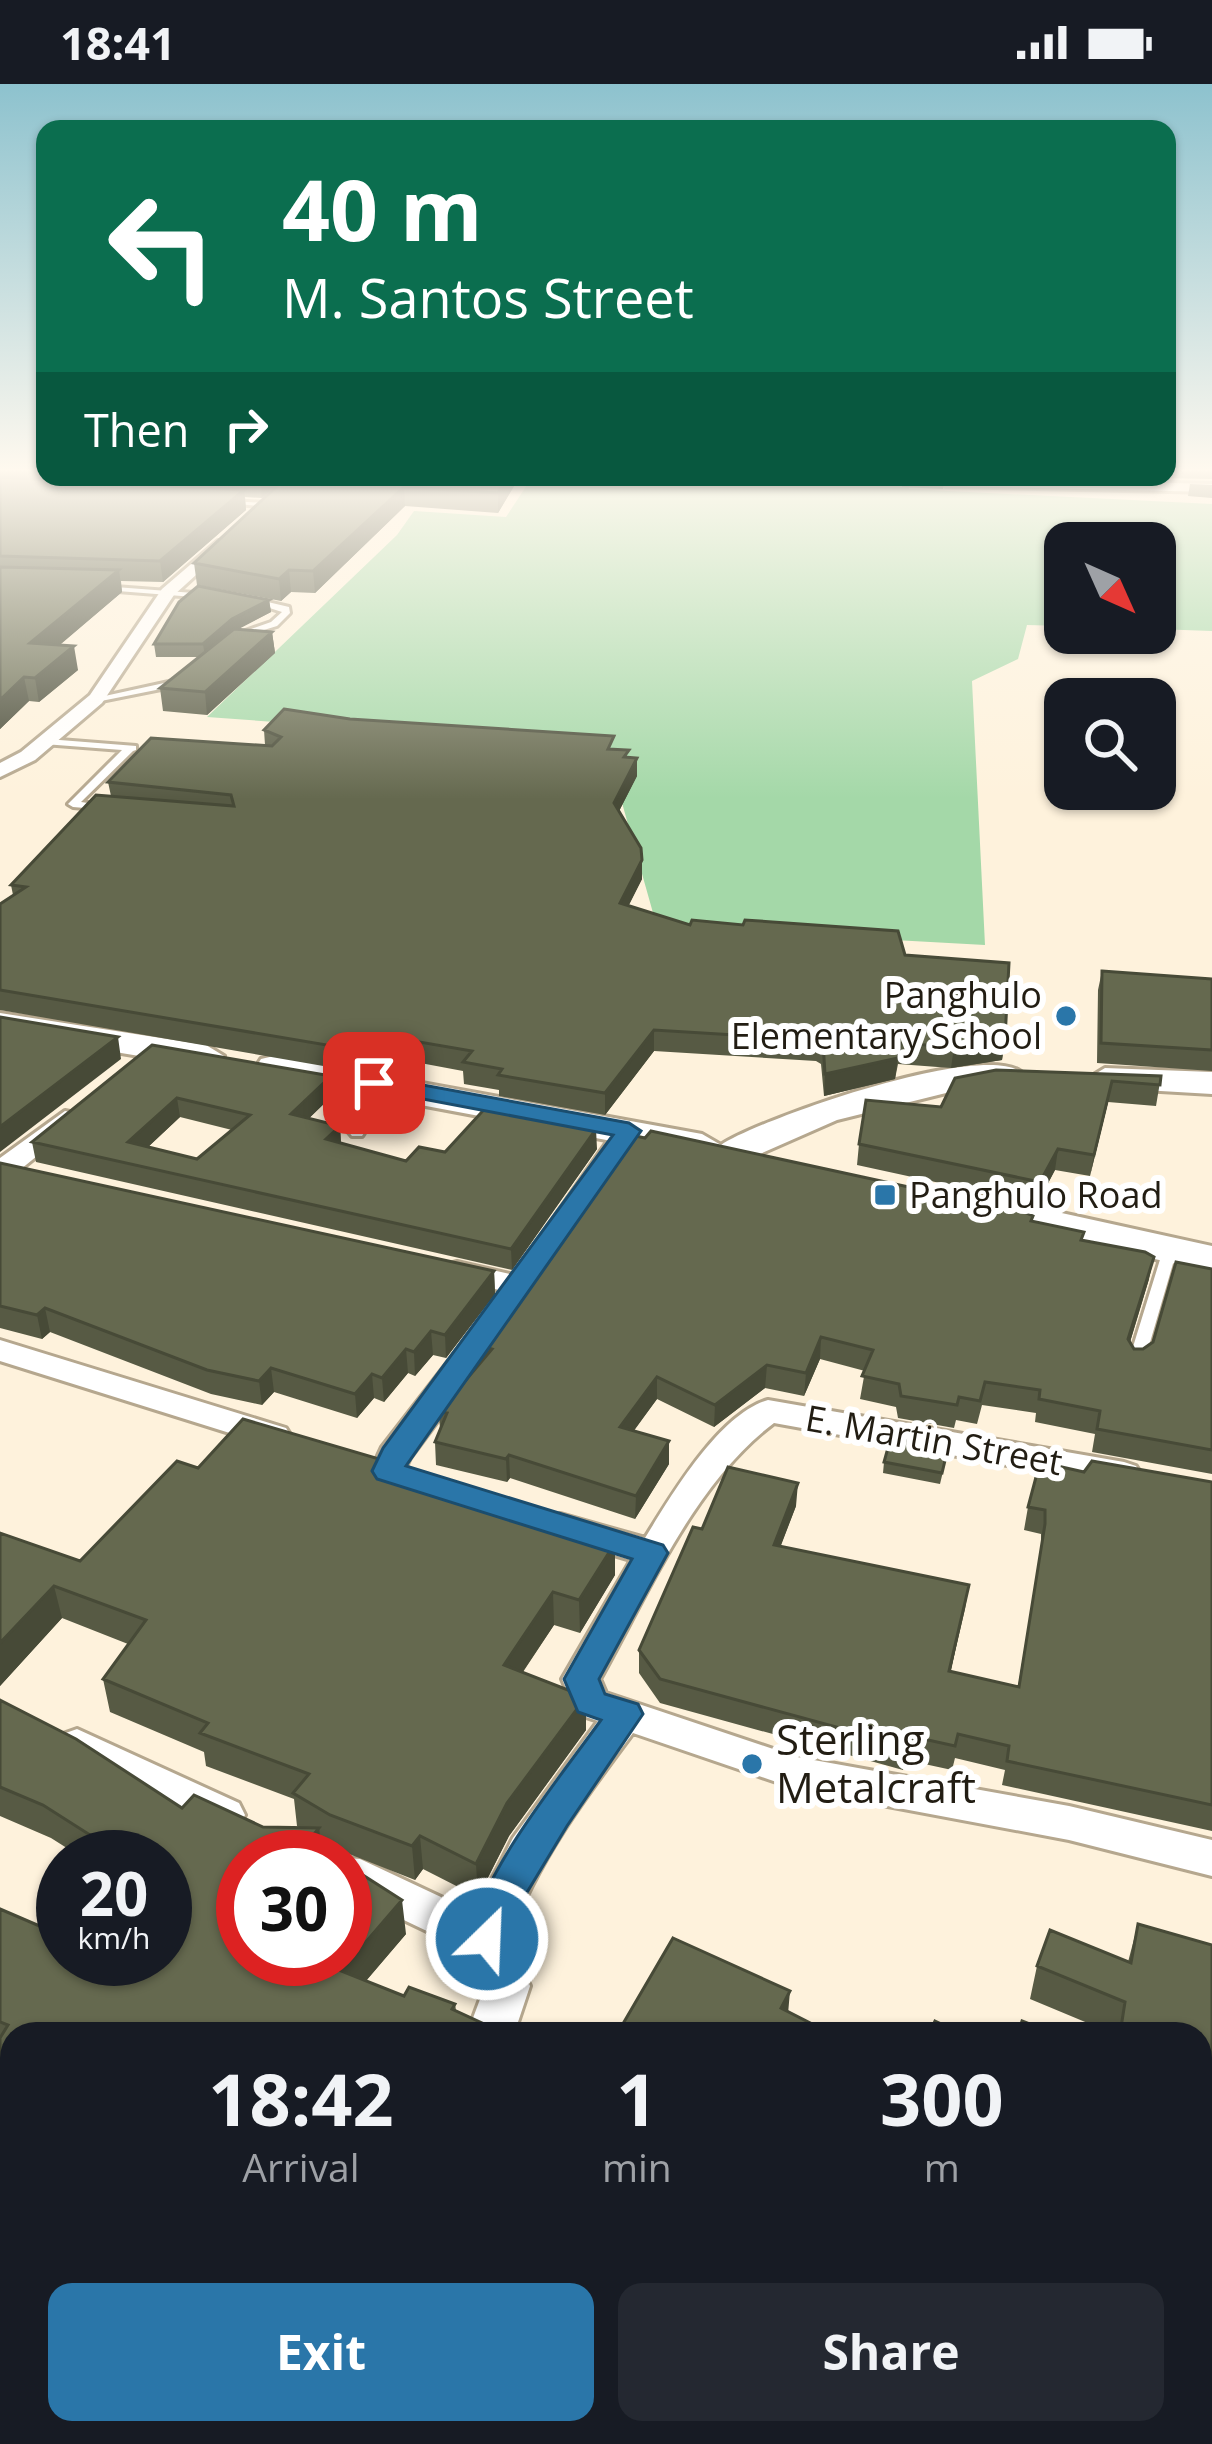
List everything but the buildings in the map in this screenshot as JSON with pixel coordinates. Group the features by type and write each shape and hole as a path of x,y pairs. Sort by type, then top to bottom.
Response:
{"main road":[{"path":"0,1023 374,1083 484,1113 629,1131 781,1163"},
{"path":"735,1153 753,1136 864,1101 993,1075 1212,1083"},
{"path":"941,1199 1212,1259"}],"street":[{"path":"0,771 46,742 96,700 168,592 183,579"},
{"path":"117,1077 154,1047"},
{"path":"3,1170 80,1107"},
{"path":"427,1487 376,1468 394,1455 522,1286 629,1131"},
{"path":"3,1170 50,1178"},
{"path":"432,1265 522,1286"},
{"path":"0,1350 297,1443"},
{"name":"E. Martin Street","path":"652,1553 745,1426 768,1411 1168,1482"},
{"path":"517,1514 652,1553 581,1679 591,1703 797,1772 1069,1823 1212,1858"},
{"path":"487,1939 496,1910 540,1838 625,1714"},
{"path":"39,1728 250,1827"},
{"path":"372,1885 487,1939 509,1980 510,1997 496,2022"}],"lane":[{"path":"96,587 229,598"},
{"path":"229,648 239,637 274,624 286,614 269,602 249,600"},
{"path":"96,700 146,692 196,675"},
{"path":"46,742 153,749"},
{"path":"119,809 73,804 130,748"},
{"path":"357,1133 349,1124 374,1083"},
{"path":"1136,1364 1170,1250"}],"shaded area":[{"path":"351,579 1044,579 1044,625 1027,625 1018,659 972,681 985,945 657,927 606,746 207,717"},
{"path":"1176,579 1212,579 1212,631 1176,630"}],"place":[{"name":"Panghulo Elementary School","path":"1066,1016"},
{"name":"Panghulo Road","path":"885,1195"},
{"name":"Sterling Metalcraft","path":"752,1764"}],"route":[{"path":"374,1083 629,1131 522,1286 394,1455 388,1471 405,1481 652,1553 581,1679 591,1703 625,1714 573,1784 496,1910 487,1939"}]}
